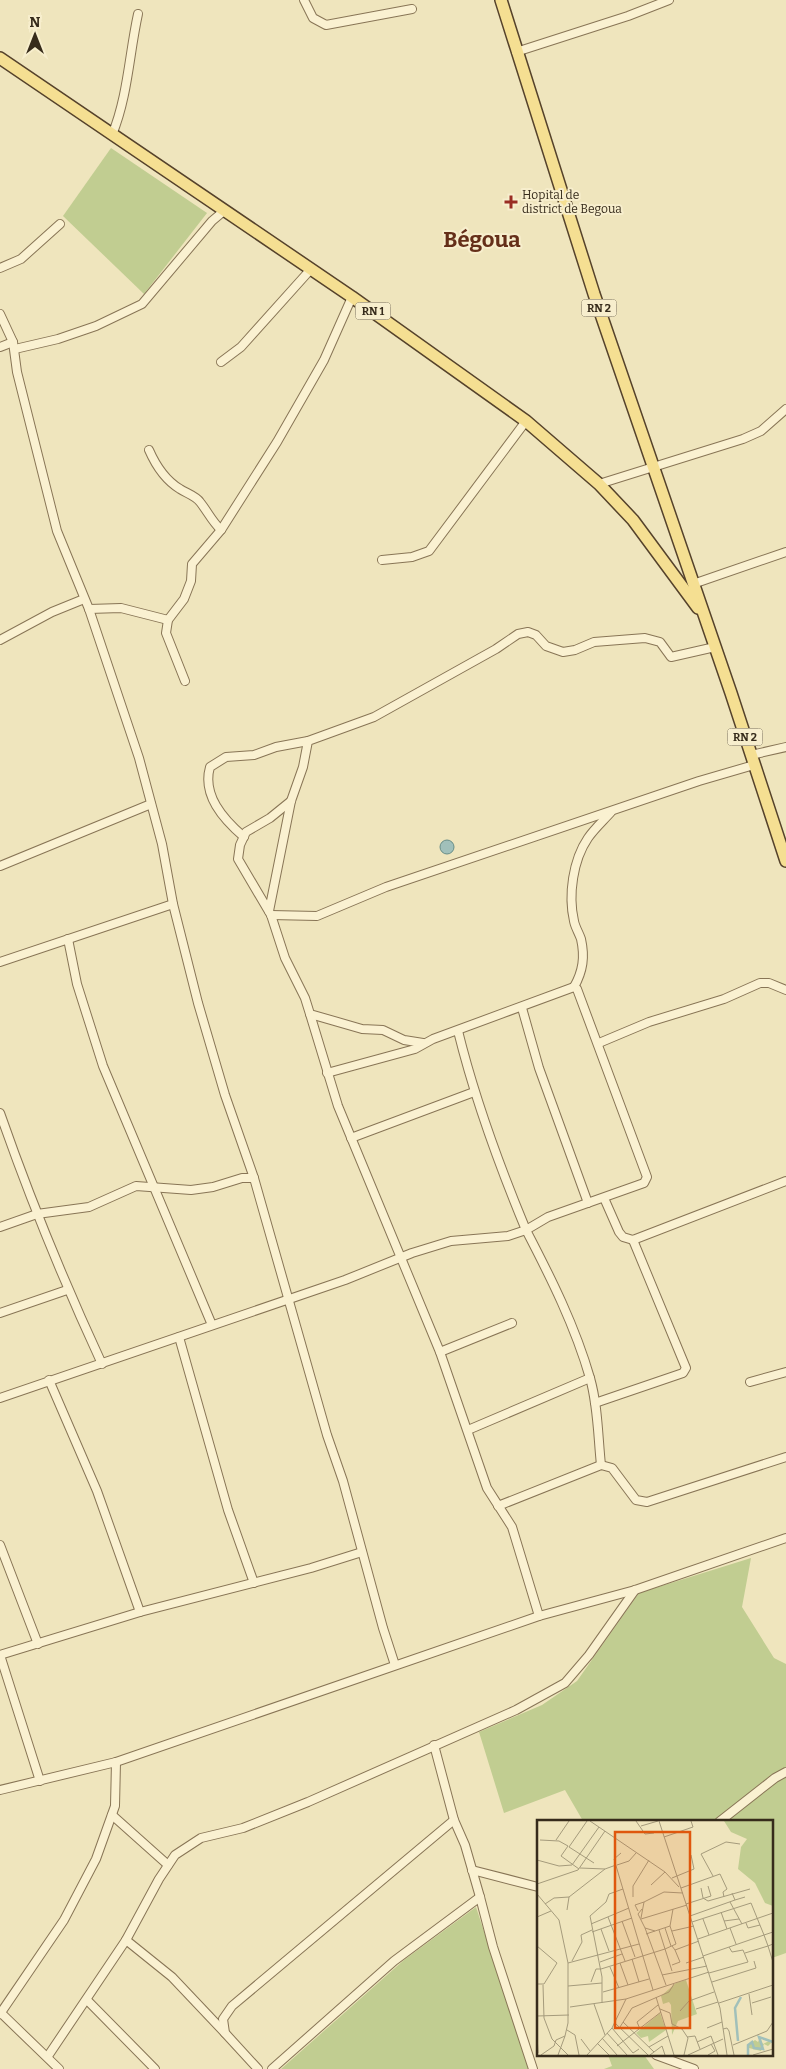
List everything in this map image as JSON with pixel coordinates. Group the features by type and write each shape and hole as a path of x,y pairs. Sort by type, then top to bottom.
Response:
{"main road":[{"name":"RN 2","path":"501,0 594,294 786,861"},
{"name":"RN 1","path":"0,58 352,297 526,421 599,484 633,520 702,614"}],"street":[{"path":"304,0 314,18 326,25 412,9"},
{"path":"516,52 628,16 669,0"},
{"path":"112,135 125,99 132,41 138,14"},
{"path":"0,347 58,339 96,326 142,304 212,221 225,210"},
{"path":"0,268 21,259 60,224"},
{"path":"221,362 241,346 311,269"},
{"path":"186,681 166,633 168,620 184,599 191,581 192,564 221,530 310,386 342,323 352,297"},
{"path":"0,314 14,346 17,372 42,466 53,517 89,609 139,758 162,844 173,904 200,1011 225,1095 254,1178 395,1665"},
{"path":"599,484 743,439 761,431 786,409"},
{"path":"382,560 412,557 429,551 526,421"},
{"path":"148,450 166,478 177,488 199,500 210,520 221,530"},
{"path":"693,584 786,552"},
{"path":"0,640 52,612 84,599"},
{"path":"89,609 121,608 168,620"},
{"path":"244,837 217,811 210,789 208,774 210,767 226,757 254,755 276,747 308,741 319,735 358,724 496,649 518,634 528,632 536,635 546,646 562,652 575,650 594,642 635,638 655,639 664,647 670,657 715,647"},
{"path":"270,913 291,801 303,767 308,741"},
{"path":"270,913 316,916 386,887 611,811 786,747"},
{"path":"291,801 270,818 246,832 238,859 270,913 285,958 305,998 327,1073 351,1138 395,1246 403,1258 440,1352 487,1488 512,1527 539,1616"},
{"path":"0,866 151,804"},
{"path":"327,1073 415,1049 424,1043 474,1023 522,1008 574,987 583,966 581,938 574,923 573,914 574,879 580,854 588,838 611,811"},
{"path":"260,896 274,889"},
{"path":"0,962 173,904"},
{"path":"68,939 77,984 103,1066 212,1325"},
{"path":"598,1043 649,1022 724,999 760,983 770,983 786,990"},
{"path":"0,1398 345,1280 451,1241 508,1236 526,1230 548,1216 644,1183 647,1177 598,1043 577,989 574,987"},
{"path":"522,1008 539,1068 588,1203"},
{"path":"310,1014 362,1029 383,1030 404,1040 424,1043"},
{"path":"458,1031 474,1092 483,1114 496,1158 514,1195 526,1230 563,1301 590,1378 595,1403 601,1466"},
{"path":"351,1138 474,1092"},
{"path":"0,1113 67,1290 102,1364"},
{"path":"0,1227 37,1214 89,1207 136,1186 191,1190 213,1187 242,1178 254,1178"},
{"path":"604,1198 619,1232 623,1237 633,1240 786,1181"},
{"path":"595,1403 683,1373 686,1368 633,1240"},
{"path":"0,1313 67,1290"},
{"path":"440,1352 512,1323"},
{"path":"179,1337 228,1510 254,1583"},
{"path":"750,1382 786,1372"},
{"path":"468,1430 590,1378"},
{"path":"50,1380 97,1491 140,1612"},
{"path":"498,1506 601,1466 612,1468 636,1500 647,1502 786,1457"},
{"path":"0,1790 116,1762 539,1616 635,1590 786,1538"},
{"path":"0,1545 27,1611 38,1644"},
{"path":"40,1781 0,1655 140,1612 254,1583 362,1552"},
{"path":"48,2056 126,1940 174,1855 201,1838 243,1828 308,1802 516,1710 565,1683 589,1655 635,1590"},
{"path":"434,1745 454,1820 480,1897 492,1947 533,2069"},
{"path":"59,2069 48,2056 1,2013 64,1920 96,1859 112,1815 116,1794 116,1762"},
{"path":"722,1820 775,1778 786,1772"},
{"path":"112,1815 168,1865"},
{"path":"225,2033 223,2019 232,2006 454,1820"},
{"path":"472,1870 537,1887"},
{"path":"272,2069 394,1962 480,1897"},
{"path":"126,1940 172,1977 258,2069"},
{"path":"87,2000 155,2069"},
{"path":"659,2056 694,2069"}],"green space":[{"path":"111,148 207,213 144,294 63,216"},
{"path":"751,1558 742,1607 774,1658 786,1664 786,1953 774,1957 774,1820 582,1820 565,1790 504,1813 479,1732 542,1705 577,1681 639,1593"},
{"path":"476,1907 529,2069 281,2069 404,1960"},
{"path":"608,2056 645,2056 654,2069 604,2069 612,2066"}],"water":[{"path":"444,840 450,840 454,847 450,854 444,854 440,850 440,844"}],"place":[{"name":"Hopital de district de Begoua","path":"511,202"}],"district":[{"name":"Bégoua","path":"482,239"}]}
